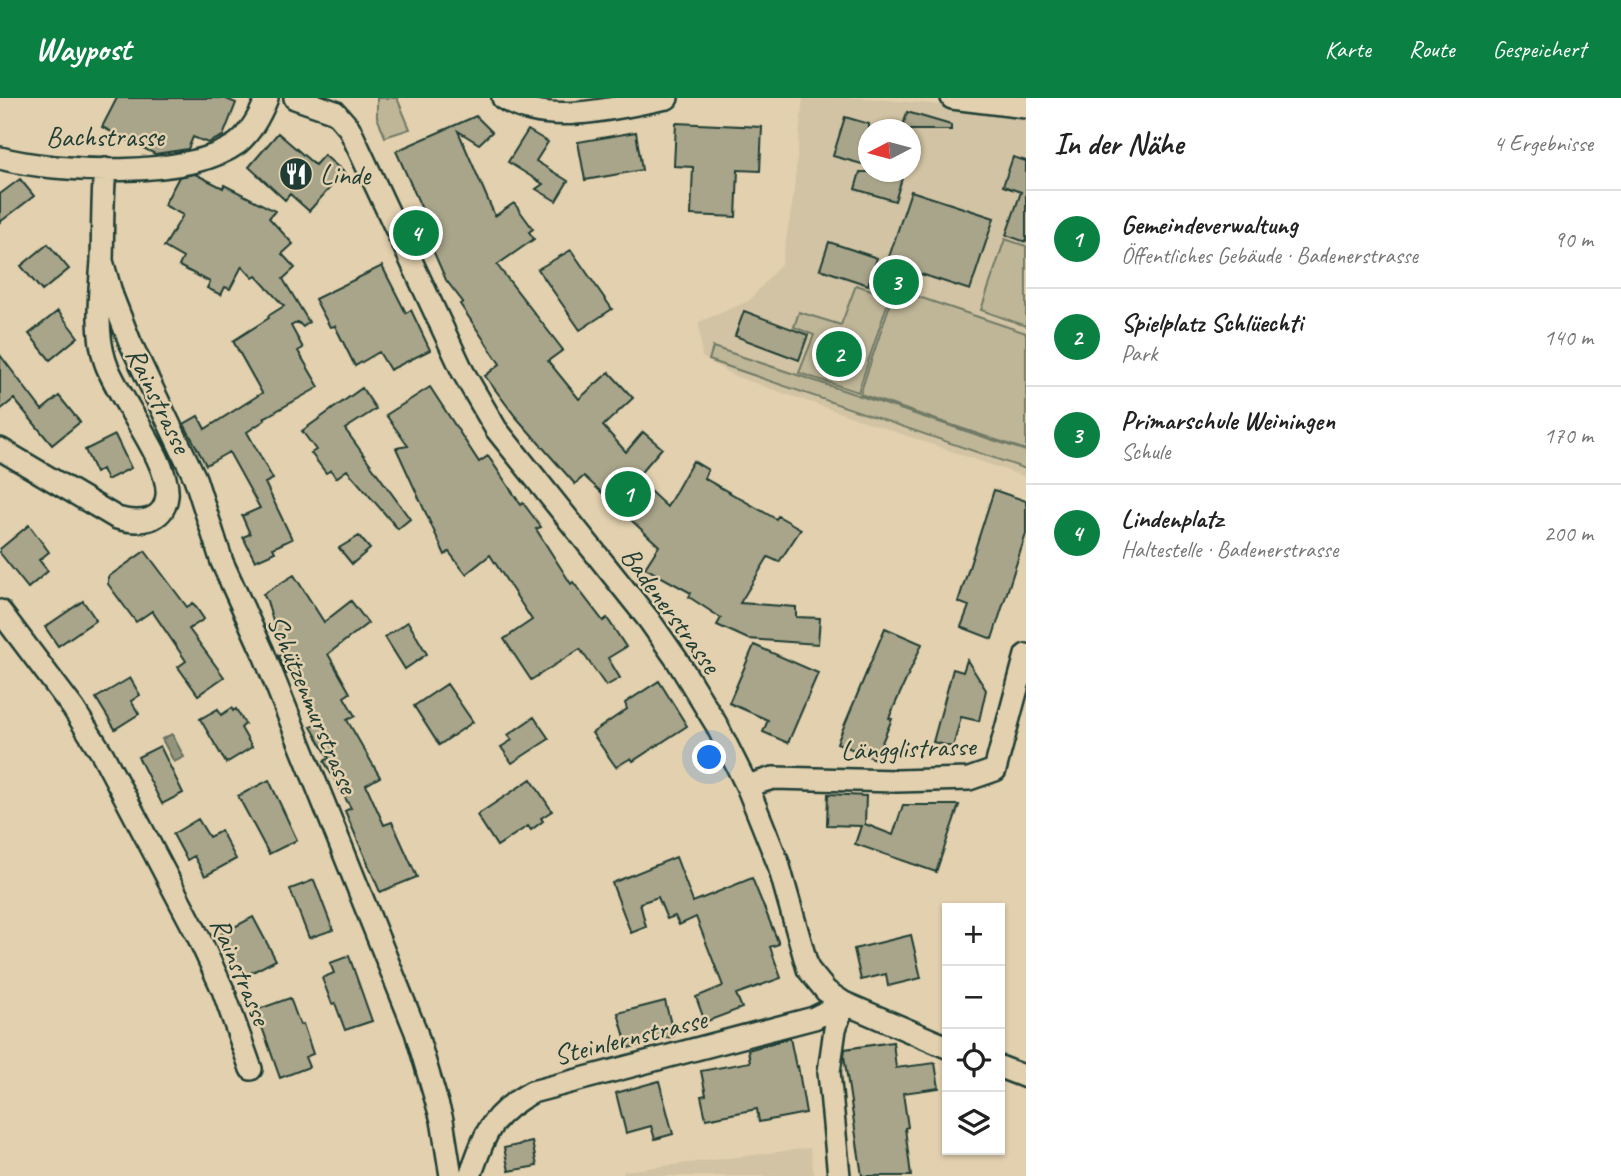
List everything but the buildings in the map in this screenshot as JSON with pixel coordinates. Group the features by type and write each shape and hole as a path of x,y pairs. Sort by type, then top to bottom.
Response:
{"street":[{"name":"Bachstrasse","path":"0,159 35,165 154,169 223,152 239,142 256,120 267,98"},
{"path":"295,98 339,105"},
{"path":"503,98 536,110 571,113 667,98"},
{"path":"952,98 1026,107"},
{"name":"Badenerstrasse","path":"339,105 463,372 496,429 656,630 716,724 747,786 778,863 808,969 826,991 844,1003 942,1045"},
{"name":"Rainstrasse","path":"0,449 117,518 135,523 147,521 159,513 167,500 168,486 162,468 104,360 100,332 105,169"},
{"name":"Schützenmurstrasse","path":"102,261 130,342 195,478 222,562 263,652 416,1032 442,1120 451,1176"},
{"name":"Rainstrasse","path":"0,611 73,708 103,755 198,936 223,990 251,1069"},
{"name":"Längglistrasse","path":"747,786 773,778 909,780 969,779 987,775 995,770 1026,655"},
{"path":"839,1176 830,1072 835,1029 844,1003"},
{"name":"Steinlernstrasse","path":"470,1176 492,1122 516,1101 532,1092 814,1018 844,1003"},
{"path":"1005,1069 1026,1077"}],"shaded area":[{"path":"377,98 397,98 410,129 385,137 377,117"},
{"path":"803,98 866,98 961,107 1026,118 1026,477 732,375 702,357 699,322 749,301 782,263 793,200"},
{"path":"1005,239 1026,246 1026,326 981,310"},
{"path":"856,285 890,296 858,392 799,373 814,335 794,327 799,312 841,325"},
{"path":"895,289 1026,333 1026,450 860,394"},
{"path":"713,347 1026,451 1026,469 709,360"},
{"path":"172,734 184,757 174,762 162,739"},
{"path":"810,1148 814,1176 624,1176 624,1171"}],"place":[{"name":"Linde","path":"296,174"},
{"name":"Lindenplatz","path":"416,233"},
{"name":"Primarschule Weiningen","path":"896,282"},
{"name":"Spielplatz Schlüechti","path":"839,354"},
{"name":"Gemeindeverwaltung","path":"628,494"}]}
